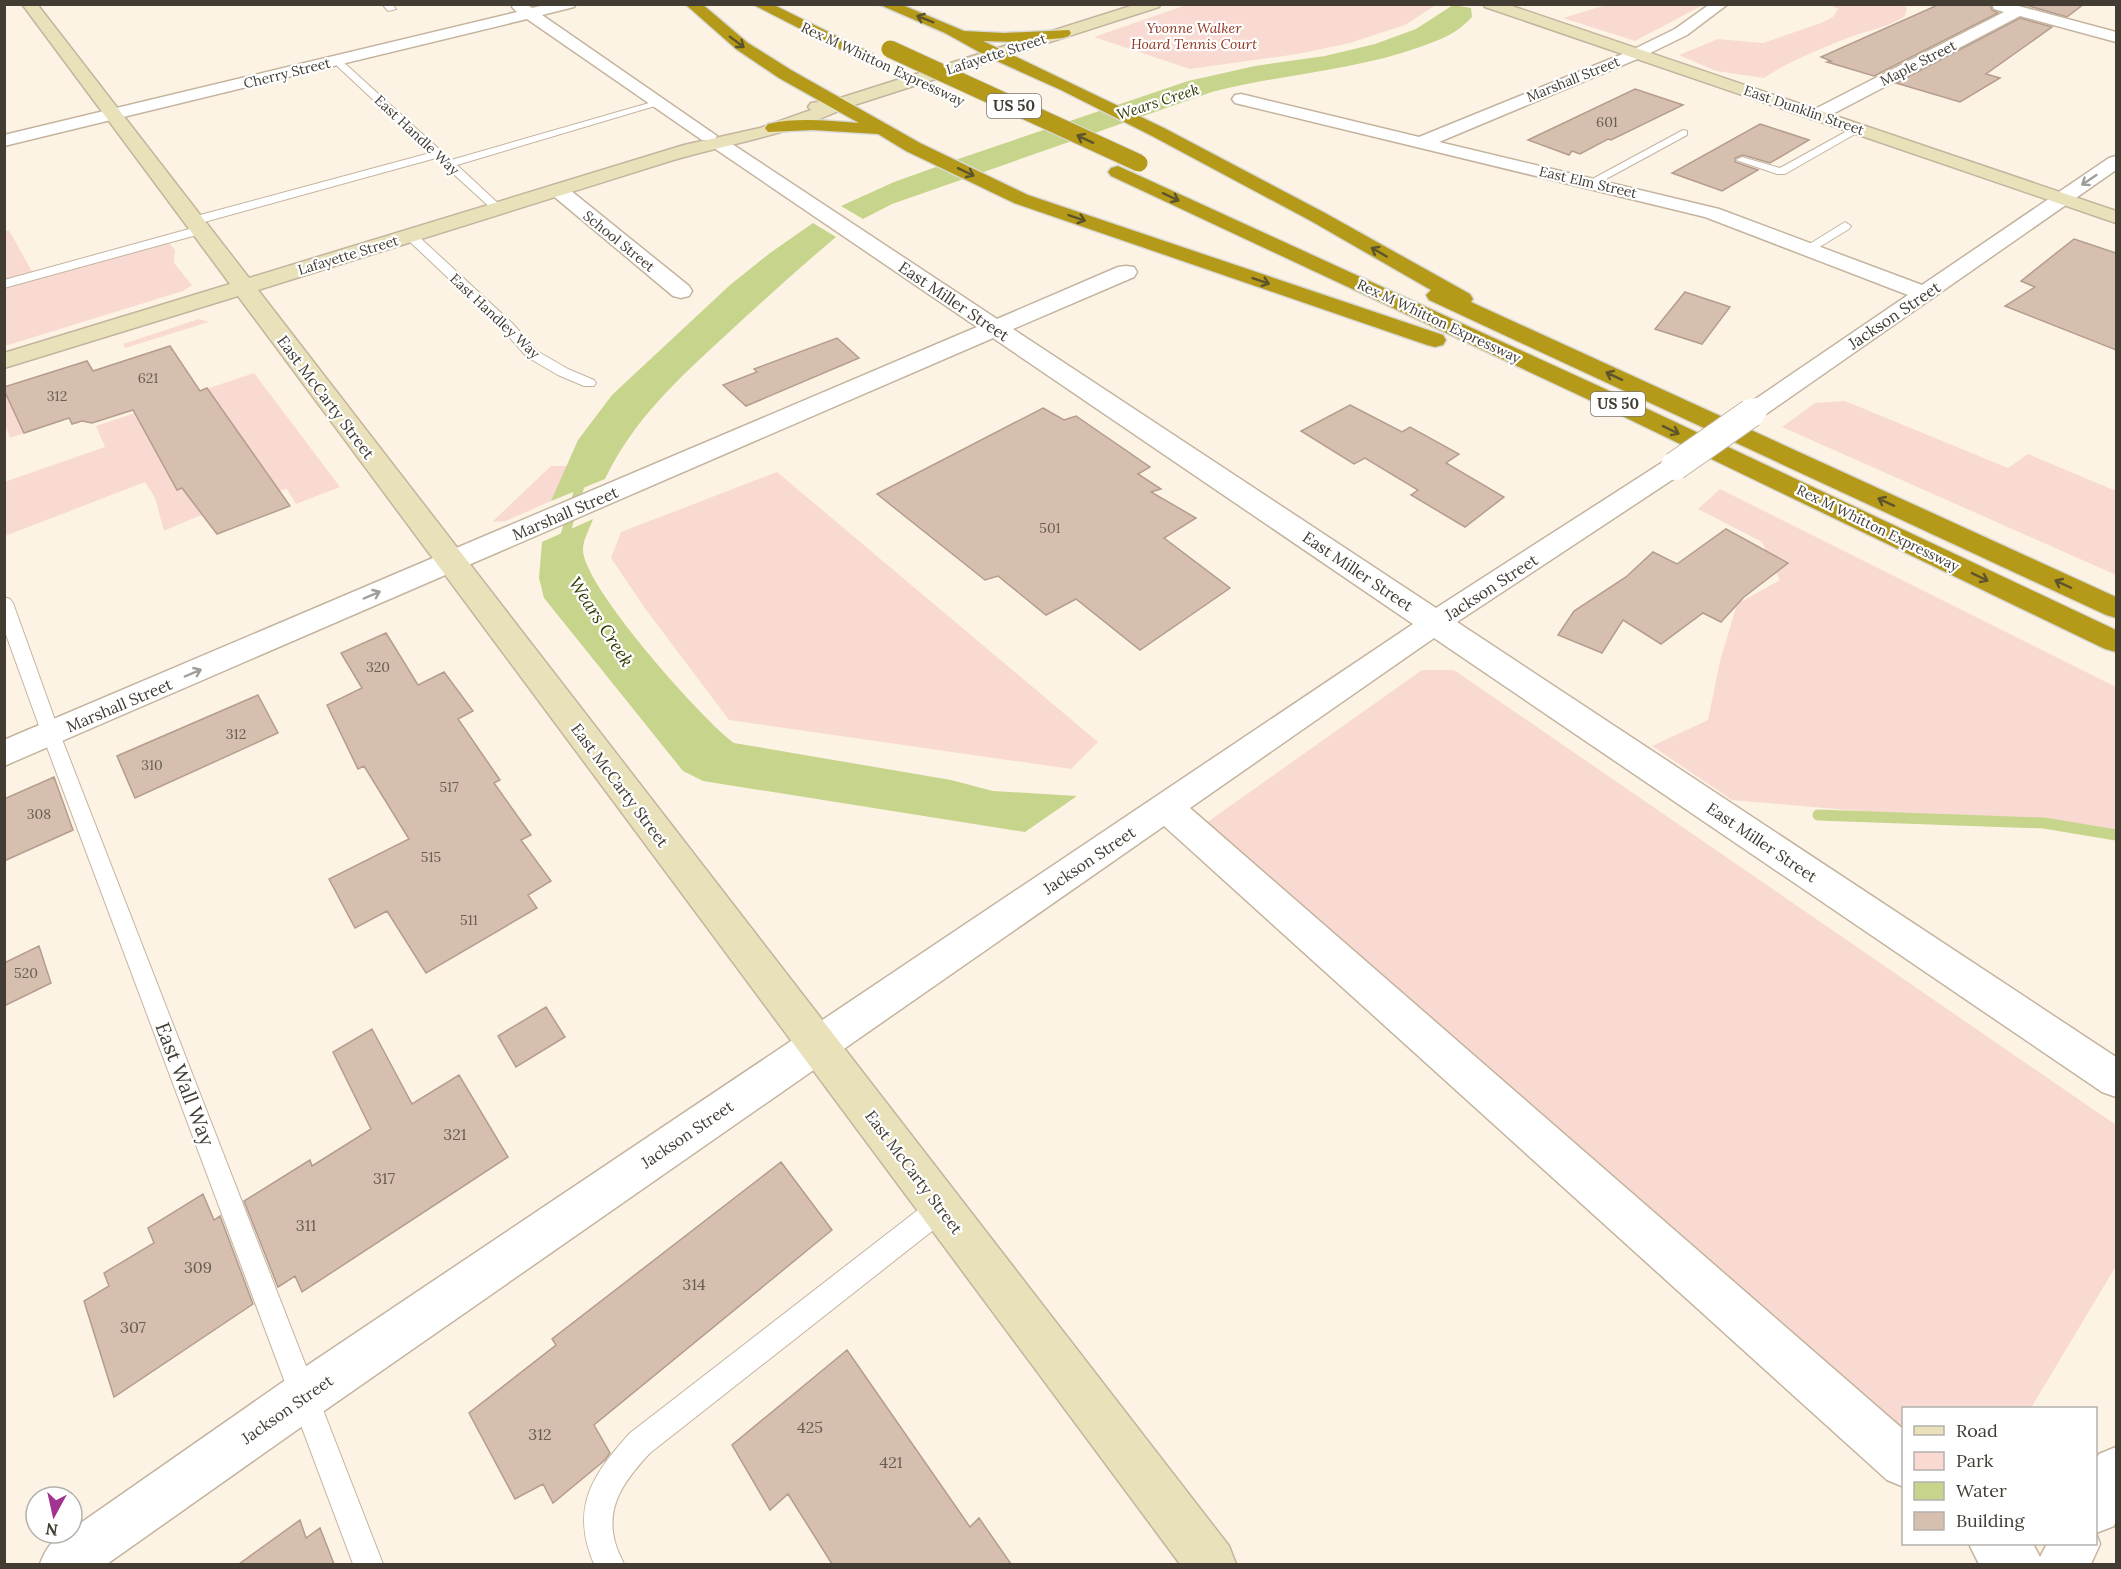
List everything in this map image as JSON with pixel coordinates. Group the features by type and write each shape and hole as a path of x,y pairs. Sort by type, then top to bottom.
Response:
{"highway":[{"path":"692,4 742,46 778,70 909,144 1021,199 1594,393"},
{"name":"Rex M Whitton Expressway","path":"759,4 880,50 2116,642"},
{"path":"885,4 951,30 996,55 1067,86 1158,132 1318,217 1521,333"},
{"path":"951,30 982,37 1017,38 1063,33"},
{"path":"1063,33 1046,49 1043,66 1067,86"},
{"path":"778,70 790,86 792,93 776,115 813,124 873,130 909,144"},
{"name":"Rex M Whitton Expressway","path":"1128,168 1521,333 2116,608"}],"main road":[{"name":"East McCarty Street","path":"29,4 1211,1564"},
{"name":"Lafayette Street","path":"4,361 691,149 776,115 816,116 839,104 1154,4"},
{"name":"East Dunklin Street","path":"1490,4 2116,217"}],"street":[{"name":"Cherry Street","path":"4,141 336,61 523,9 569,4"},
{"name":"Marshall Street","path":"1420,142 1636,54 1681,32 1720,4"},
{"path":"1994,4 2116,37"},
{"name":"East Miller Street","path":"523,9 714,140 2116,1079"},
{"name":"Maple Street","path":"1817,115 2019,11"},
{"name":"East Elm Street","path":"1241,99 1712,213 1925,294"},
{"name":"Jackson Street","path":"65,1564 304,1396 817,1045 1435,623 1675,466 2116,162"},
{"name":"School Street","path":"558,190 681,291"},
{"name":"Marshall Street","path":"4,754 1126,272"},
{"path":"1166,807 1902,1461"},
{"path":"2097,1506 2116,1471"},
{"path":"1995,1545 2018,1564"},
{"path":"2063,1564 2074,1545"}],"lane":[{"name":"East Handle Way","path":"336,61 498,209"},
{"path":"449,164 660,103"},
{"path":"1742,160 1781,172 1858,128"},
{"path":"1591,183 1683,133"},
{"path":"4,284 438,154"},
{"path":"1809,248 1845,226"},
{"name":"East Handley Way","path":"411,236 508,327 532,354 563,372 589,383"},
{"name":"East Wall Way","path":"4,603 51,734 368,1564"},
{"path":"609,1564 604,1555 597,1526 601,1497 616,1469 640,1443 941,1208"}],"green space":[{"name":"Yvonne Walker Hoard Tennis Court","path":"1189,4 1436,5 1405,25 1350,43 1298,54 1190,69 1094,37"},
{"path":"1893,4 1907,7 1905,16 1885,26 1807,55 1764,78 1716,71 1679,55 1718,39 1763,43 1833,17 1838,9 1830,5"},
{"path":"1606,5 1703,5 1635,41 1563,18"},
{"path":"9,230 35,277 166,239 175,250 174,263 192,285 183,291 5,346 5,231"},
{"path":"199,319 209,322 125,348 123,344"},
{"path":"254,373 340,487 296,504 287,489 255,497 164,531 155,498 145,482 5,536 4,482 105,447 96,426"},
{"path":"4,390 24,433 10,438 5,424"},
{"path":"1845,401 2008,468 2028,454 2116,491 2116,575 1782,427 1815,403"},
{"path":"551,466 568,466 551,501 506,521 492,522"},
{"path":"777,472 1098,742 1071,769 729,720 644,607 611,558 621,532"},
{"path":"1720,489 2116,687 2116,833 1732,800 1652,746 1708,720 1720,661 1737,604 1780,580 1762,542 1698,509"},
{"path":"1422,670 1454,670 2116,1125 2116,1266 2032,1407 1902,1407 1902,1447 1206,823"}],"water":[{"path":"1453,5 1471,8 1472,17 1455,32 1420,47 1369,62 1212,92 892,204 863,219 841,206 894,182 1188,81 1255,66 1325,56 1375,44 1416,29"},
{"path":"813,223 836,237 709,350 675,384 629,438 605,479 551,501 578,440 612,395 730,285"},
{"path":"593,519 583,549 588,566 601,591 646,651 672,681 734,743 951,780 993,791 1077,796 1025,832 703,781 683,771 544,598 539,578 542,542"}],"building":[{"path":"1940,4 1990,4 1992,10 1998,13 1874,76 1827,62 1831,61 1821,57"},
{"path":"2022,4 2084,4 2067,17"},
{"path":"2020,18 2052,27 1986,74 2000,78 1960,102 1896,83"},
{"path":"1635,89 1683,105 1580,154 1572,151 1569,155 1528,140"},
{"path":"1760,124 1809,140 1770,163 1743,155 1735,158 1735,162 1758,170 1722,191 1672,173"},
{"path":"2074,239 2116,253 2116,350 2005,306 2035,287 2021,281"},
{"path":"1685,292 1730,307 1702,344 1655,329"},
{"path":"837,338 859,358 746,406 723,385 757,372 754,369"},
{"path":"170,346 200,391 207,388 290,506 217,534 182,488 177,490 133,410 92,423 82,421 72,424 69,418 24,433 4,390 4,387 87,361 93,371"},
{"path":"1350,405 1402,432 1410,427 1459,454 1446,463 1504,497 1465,527 1411,495 1418,490 1365,458 1354,464 1301,431"},
{"path":"1043,408 1064,420 1076,416 1150,467 1138,474 1161,489 1151,492 1196,518 1164,538 1230,588 1140,650 1076,599 1046,615 998,576 985,580 877,494"},
{"path":"1726,529 1788,563 1744,597 1721,622 1703,613 1661,644 1623,620 1602,653 1558,635 1574,611 1626,577 1653,552 1677,564"},
{"path":"386,633 418,685 444,672 473,711 458,719 500,780 494,783 531,835 521,840 551,881 528,895 537,908 426,973 387,911 355,928 329,879 409,839 364,766 358,769 327,705 362,688 341,653"},
{"path":"258,695 278,733 135,798 117,756"},
{"path":"54,777 73,830 4,861 4,799"},
{"path":"39,946 51,983 4,1006 4,963"},
{"path":"546,1007 565,1037 516,1067 498,1036"},
{"path":"372,1029 412,1104 459,1075 508,1157 302,1292 295,1276 278,1287 244,1201 310,1160 312,1166 371,1129 333,1052"},
{"path":"781,1162 832,1230 594,1425 610,1453 605,1460 553,1503 543,1484 515,1499 469,1413 556,1345 552,1339"},
{"path":"203,1194 214,1220 220,1216 253,1304 114,1397 84,1301 109,1286 104,1273 154,1243 148,1228"},
{"path":"847,1350 970,1527 979,1518 1011,1564 832,1564 788,1494 770,1510 732,1445"},
{"path":"300,1520 306,1538 320,1528 334,1564 239,1564"}],"waterway":[{"name":"Wears Creek","path":"562,545 582,479"},
{"path":"1818,815 2044,823 2116,835"}]}
